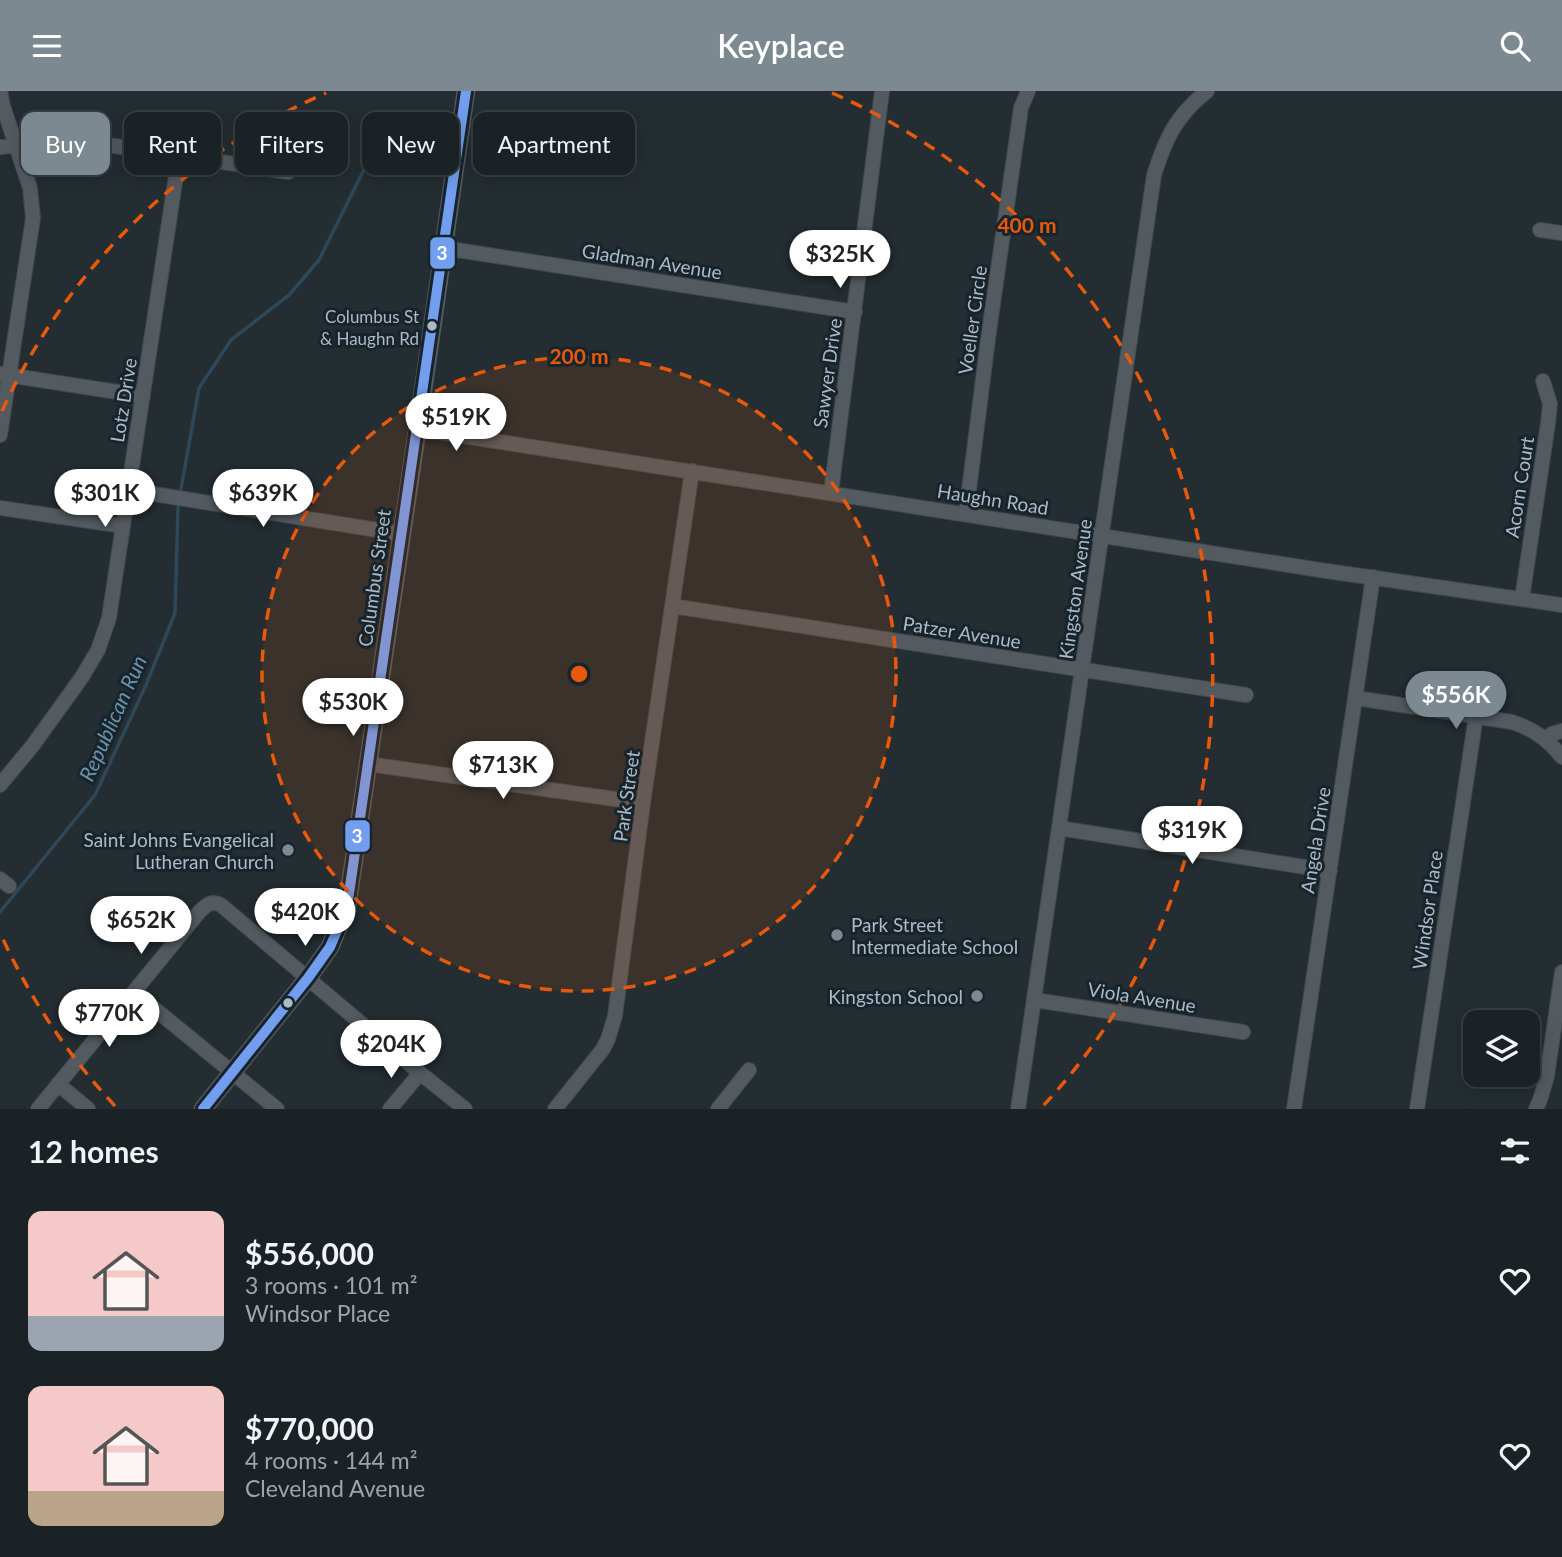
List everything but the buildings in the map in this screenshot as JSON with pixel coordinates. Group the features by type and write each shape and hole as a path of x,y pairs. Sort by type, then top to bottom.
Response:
{"main road":[{"name":"Columbus Street","path":"202,1109 308,978 330,947 347,907 466,91"}],"street":[{"path":"0,91 30,188 33,218 4,375 0,435"},
{"name":"Sawyer Drive","path":"831,493 882,91"},
{"name":"Voeller Circle","path":"966,514 1021,108 1028,91"},
{"name":"Kingston Avenue","path":"1018,1109 1154,175 1173,127 1208,91"},
{"path":"0,147 60,141 124,148"},
{"name":"Lotz Drive","path":"0,785 82,677 98,650 109,618 176,175"},
{"path":"1540,230 1562,233"},
{"name":"Gladman Avenue","path":"444,248 855,311"},
{"path":"4,375 143,396"},
{"name":"Acorn Court","path":"1522,599 1549,422 1550,404 1544,381"},
{"name":"Haughn Road","path":"418,429 1562,605"},
{"name":"Park Street","path":"555,1109 603,1049 612,1028 692,471"},
{"path":"129,490 402,534"},
{"path":"0,508 123,526"},
{"name":"Angela Drive","path":"1294,1109 1373,577"},
{"name":"Patzer Avenue","path":"672,606 1246,695"},
{"path":"1356,698 1512,722 1546,739 1562,757"},
{"name":"Windsor Place","path":"1417,1109 1476,716"},
{"path":"1546,739 1562,731"},
{"path":"368,764 643,803"},
{"path":"1059,828 1330,871"},
{"path":"38,1109 200,911 212,902 220,905 466,1109"},
{"path":"1536,1109 1546,1076 1562,972"},
{"path":"134,992 277,1109"},
{"name":"Viola Avenue","path":"1035,1000 1243,1032"},
{"path":"718,1109 749,1070"},
{"path":"390,1109 420,1073"},
{"path":"58,1084 88,1109"}],"waterway":[{"name":"Republican Run","path":"181,489 199,388 231,340 289,295 319,260 362,173"},
{"name":"Republican Run","path":"0,912 95,795 146,685 175,613 178,507"}],"transit line":[{"name":"3","path":"203,1109 308,978 330,947 347,907 466,91"}],"place":[{"name":"Columbus St & Haughn Rd","path":"432,326"},
{"name":"Saint Johns Evangelical Lutheran Church","path":"288,850"},
{"name":"Park Street Intermediate School","path":"837,935"},
{"name":"Kingston School","path":"977,996"}]}
